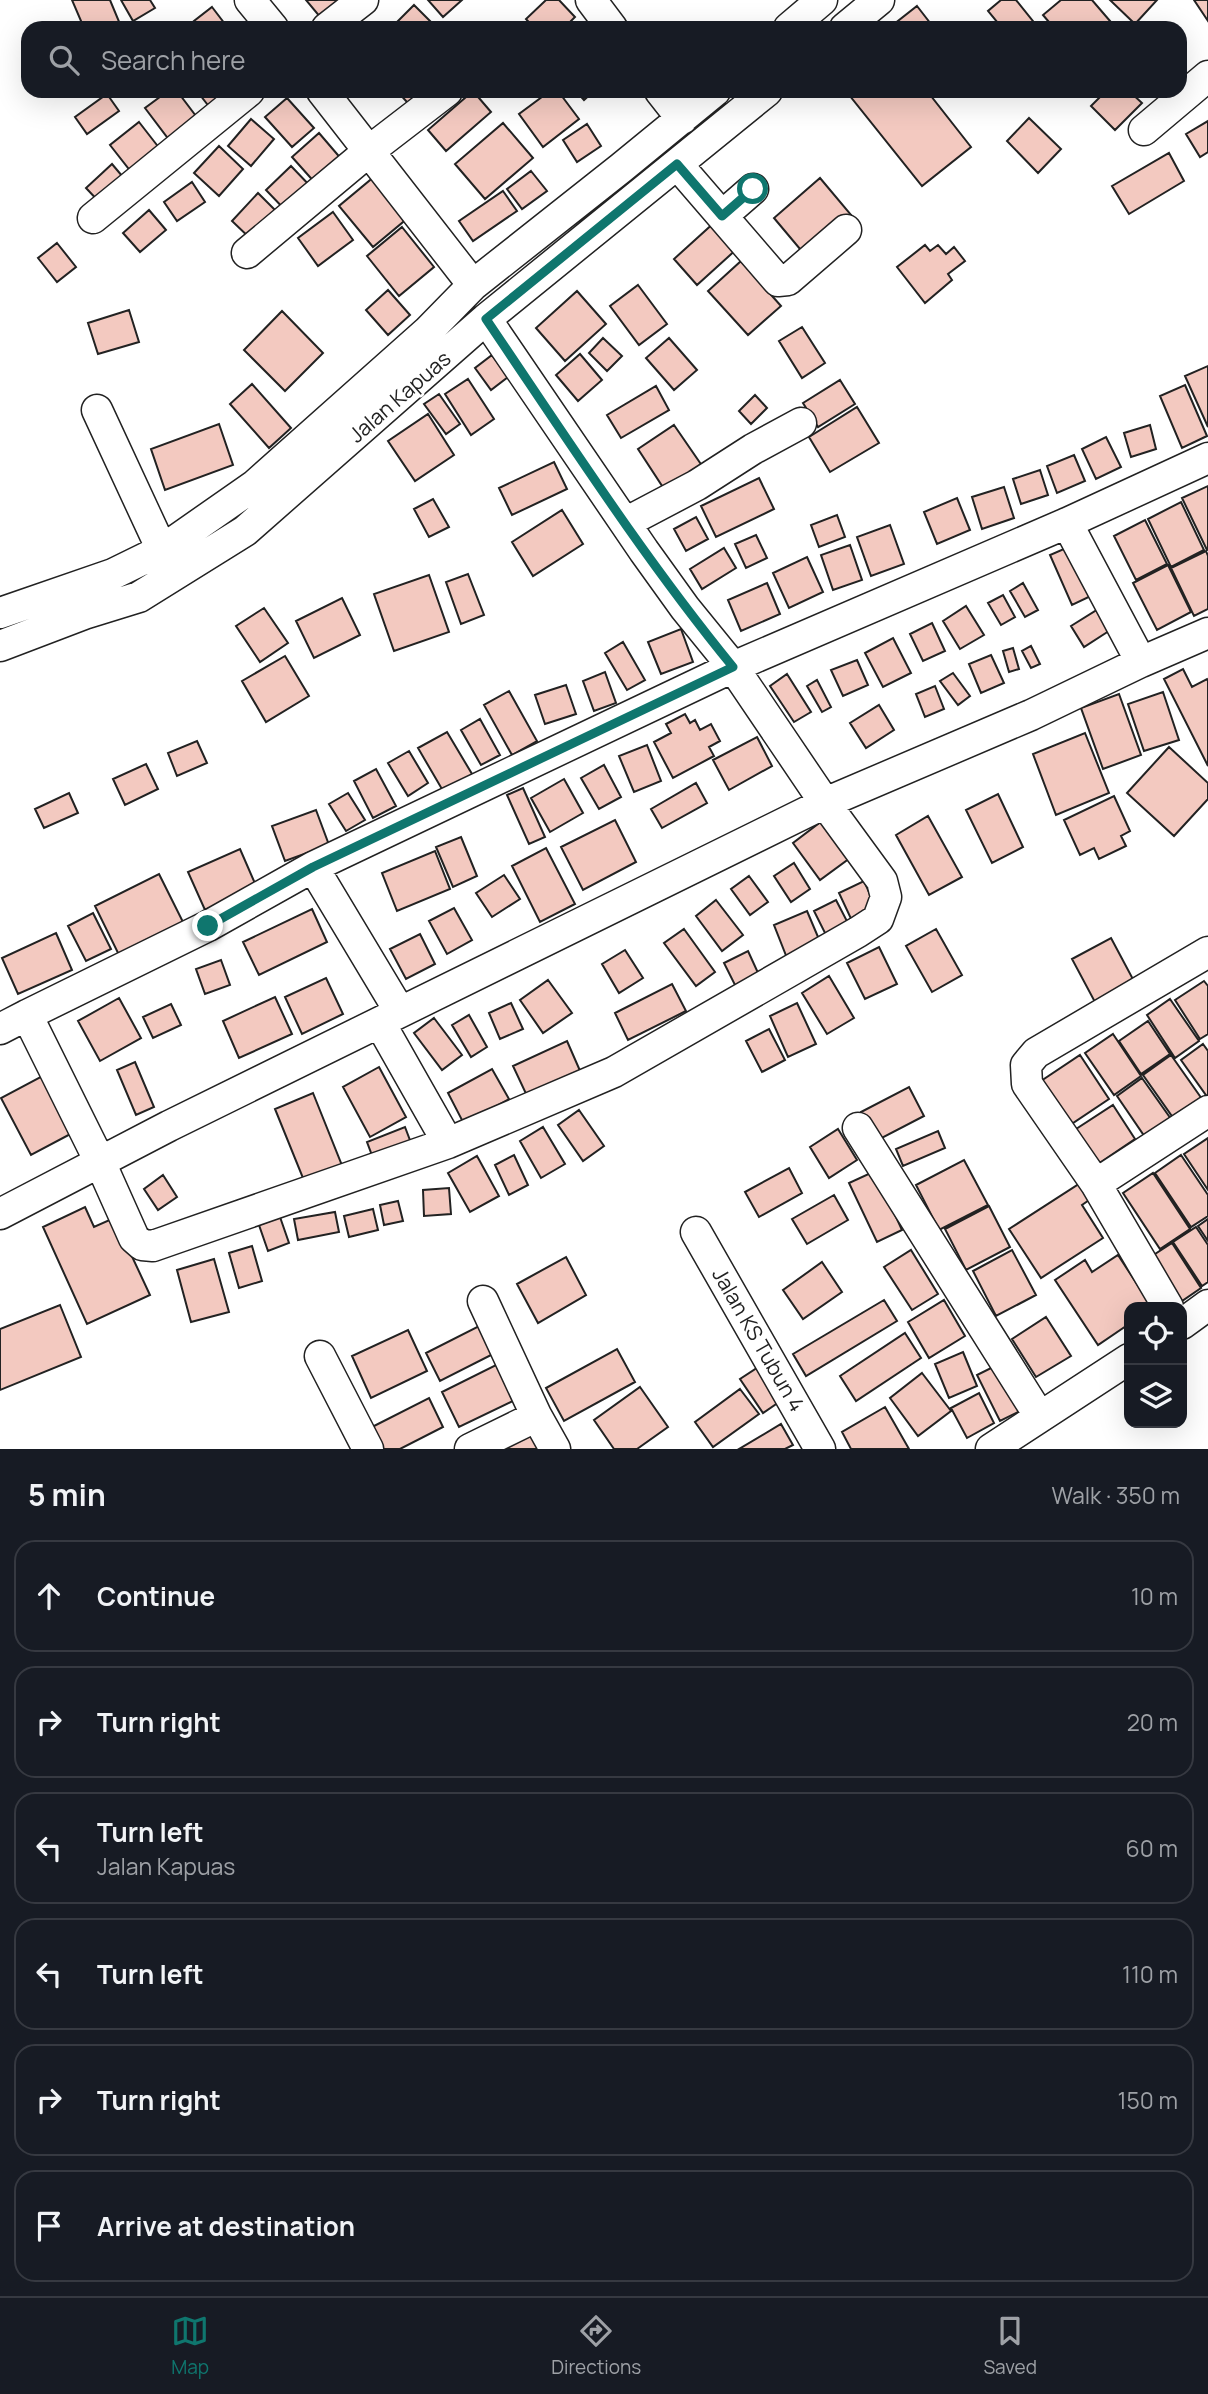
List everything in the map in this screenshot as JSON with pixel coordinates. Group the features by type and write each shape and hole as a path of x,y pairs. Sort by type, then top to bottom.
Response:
{"street":[{"path":"250,0 267,21"},
{"path":"336,21 363,0"},
{"path":"591,0 607,21"},
{"path":"797,21 822,0"},
{"path":"854,21 879,0"},
{"path":"1187,94 1208,76"},
{"path":"93,218 240,98"},
{"path":"327,98 473,285"},
{"path":"247,253 369,151 438,98"},
{"path":"666,98 682,119"},
{"name":"Jalan Kapuas","path":"0,613 113,574 163,550 255,485 428,331 473,285 707,98"},
{"name":"Jalan Kapuas","path":"0,646 84,614 139,597 245,531 486,319 758,98"},
{"path":"1144,130 1182,98"},
{"path":"677,164 774,279 783,282 846,230"},
{"path":"722,216 753,189"},
{"path":"27,1016 134,1237 142,1245 153,1246 448,1143 614,1072 878,919 886,897 882,881 825,803 733,667 685,608 625,523 486,319"},
{"path":"97,410 163,550"},
{"path":"625,523 697,485 752,449 801,423"},
{"path":"0,1029 208,926 313,867 733,667 1067,523 1208,458"},
{"path":"1067,523 1141,662"},
{"path":"0,1214 181,1120 825,803 1031,715 1208,633"},
{"path":"313,867 390,1017 448,1143"},
{"path":"1165,1302 1096,1184 1027,1084 1026,1065 1035,1053 1208,952"},
{"path":"1096,1184 1208,1111"},
{"path":"858,1129 1040,1417"},
{"name":"Jalan KS Tubun 4","path":"696,1232 820,1449"},
{"path":"483,1301 536,1415 555,1449"},
{"path":"1187,1320 1208,1305"},
{"path":"320,1356 368,1449"},
{"path":"991,1449 1124,1362"},
{"path":"470,1449 536,1415"}],"building":[{"path":"72,0 110,0 119,21 81,21"},
{"path":"121,0 150,0 155,8 133,21"},
{"path":"306,0 355,0 330,21 324,21"},
{"path":"428,0 462,0 443,17"},
{"path":"546,0 559,0 575,17 571,21 526,19"},
{"path":"1001,0 1016,0 1033,21 996,21 988,11"},
{"path":"1061,0 1092,0 1110,21 1048,21 1043,15"},
{"path":"1110,0 1157,0 1138,21 1132,21"},
{"path":"1194,0 1208,0 1208,21"},
{"path":"414,5 430,21 398,21"},
{"path":"917,6 929,21 898,21"},
{"path":"212,7 223,21 194,21"},
{"path":"101,98 110,98 119,111 87,134 75,117"},
{"path":"159,98 182,98 202,124 173,145 145,108"},
{"path":"202,98 227,98 214,113"},
{"path":"287,98 314,128 292,147 265,117"},
{"path":"403,98 425,98 415,111"},
{"path":"465,98 479,98 491,112 446,151 428,130"},
{"path":"541,98 563,98 579,119 543,147 519,114"},
{"path":"852,98 932,98 971,147 922,186"},
{"path":"1099,98 1137,98 1142,103 1115,130 1091,106"},
{"path":"1029,118 1061,149 1038,173 1007,141"},
{"path":"251,119 274,139 251,166 228,146"},
{"path":"1208,121 1208,152 1200,157 1186,134"},
{"path":"139,122 160,149 132,173 110,145"},
{"path":"503,123 533,158 485,199 455,164"},
{"path":"587,124 601,146 577,162 563,140"},
{"path":"319,133 343,161 317,185 292,157"},
{"path":"219,146 243,169 219,196 194,173"},
{"path":"1169,153 1184,181 1129,214 1112,186"},
{"path":"112,164 128,183 103,206 86,188"},
{"path":"291,166 314,190 289,214 266,190"},
{"path":"531,171 547,191 522,209 507,189"},
{"path":"375,176 409,217 373,247 339,206"},
{"path":"820,178 852,216 805,255 774,218"},
{"path":"192,182 205,202 177,221 164,202"},
{"path":"503,191 517,211 473,241 459,221"},
{"path":"258,193 279,214 253,241 232,221"},
{"path":"149,210 166,230 140,252 123,233"},
{"path":"333,212 353,240 318,266 298,238"},
{"path":"716,221 739,247 697,285 674,259"},
{"path":"402,227 434,267 399,296 367,256"},
{"path":"57,243 76,267 57,282 38,258"},
{"path":"925,245 930,251 938,245 946,254 954,247 965,261 948,274 952,280 925,303 897,267"},
{"path":"741,261 781,306 748,335 708,291"},
{"path":"638,285 667,324 639,345 610,306"},
{"path":"388,290 410,315 388,335 366,310"},
{"path":"577,291 606,324 565,361 536,328"},
{"path":"129,310 139,342 98,354 88,323"},
{"path":"282,311 323,353 285,391 244,350"},
{"path":"802,327 825,363 802,378 779,341"},
{"path":"603,338 622,356 607,371 589,353"},
{"path":"669,338 697,370 674,390 646,358"},
{"path":"580,354 602,380 578,401 556,375"},
{"path":"492,355 508,377 491,390 475,368"},
{"path":"1208,366 1208,427 1185,376"},
{"path":"468,379 494,419 471,435 445,394"},
{"path":"840,380 855,404 818,427 803,403"},
{"path":"252,384 291,428 269,448 230,404"},
{"path":"1185,385 1207,436 1182,448 1160,396"},
{"path":"656,386 669,410 621,438 607,415"},
{"path":"439,394 460,424 446,434 424,404"},
{"path":"755,395 767,408 751,424 739,411"},
{"path":"857,407 879,443 830,472 809,437"},
{"path":"428,414 454,455 415,481 388,441"},
{"path":"219,424 233,465 165,490 151,449"},
{"path":"674,425 707,473 670,498 638,449"},
{"path":"1150,425 1156,449 1131,457 1124,433"},
{"path":"1106,437 1121,467 1096,479 1082,449"},
{"path":"1074,455 1085,481 1057,493 1047,466"},
{"path":"554,462 567,489 512,515 499,488"},
{"path":"1040,470 1048,495 1021,504 1013,479"},
{"path":"759,478 774,509 716,537 701,506"},
{"path":"1208,486 1208,549 1207,550 1182,498"},
{"path":"1004,487 1014,518 982,529 972,497"},
{"path":"957,498 970,530 937,544 924,512"},
{"path":"433,499 449,527 429,537 414,509"},
{"path":"1181,502 1204,550 1171,567 1148,519"},
{"path":"562,510 583,544 533,576 512,542"},
{"path":"837,515 845,537 819,547 811,525"},
{"path":"696,517 708,539 686,551 674,529"},
{"path":"1145,520 1167,564 1136,580 1114,536"},
{"path":"890,525 904,564 871,576 857,537"},
{"path":"756,535 767,558 746,568 735,544"},
{"path":"850,545 862,580 833,590 821,555"},
{"path":"1073,545 1095,594 1072,605 1050,555"},
{"path":"724,548 736,568 702,589 690,569"},
{"path":"1206,551 1208,609 1194,616 1171,568"},
{"path":"807,557 823,592 789,608 773,573"},
{"path":"1168,565 1191,612 1157,630 1133,583"},
{"path":"468,574 484,615 461,624 446,582"},
{"path":"429,575 449,632 394,651 374,594"},
{"path":"767,583 780,614 741,631 728,600"},
{"path":"1023,583 1038,610 1025,617 1010,591"},
{"path":"1003,595 1015,617 1001,625 988,603"},
{"path":"342,598 360,635 314,658 296,621"},
{"path":"966,606 984,635 960,649 943,621"},
{"path":"264,608 288,643 260,662 236,626"},
{"path":"1100,608 1112,629 1084,647 1071,626"},
{"path":"932,623 945,651 923,661 910,634"},
{"path":"681,629 693,662 661,674 648,642"},
{"path":"893,638 911,673 883,687 865,653"},
{"path":"623,642 645,680 627,690 605,653"},
{"path":"1031,646 1040,664 1031,668 1022,651"},
{"path":"1013,648 1019,669 1009,672 1003,651"},
{"path":"991,655 1004,683 981,693 969,664"},
{"path":"285,656 309,696 266,722 242,681"},
{"path":"857,660 868,685 843,696 831,670"},
{"path":"1183,669 1192,687 1207,679 1208,681 1208,766 1164,679"},
{"path":"605,672 616,703 594,711 583,681"},
{"path":"953,673 970,696 958,705 940,681"},
{"path":"787,674 811,712 794,722 770,686"},
{"path":"817,680 831,707 822,712 807,686"},
{"path":"566,685 576,714 545,724 535,695"},
{"path":"935,686 944,709 925,717 916,694"},
{"path":"509,691 537,741 512,755 484,705"},
{"path":"1163,692 1179,740 1144,751 1128,704"},
{"path":"1119,694 1141,755 1103,769 1081,708"},
{"path":"879,705 894,730 866,748 850,723"},
{"path":"685,714 690,723 695,720 700,730 711,724 720,741 709,747 714,756 673,778 654,742 671,733 666,724"},
{"path":"480,719 500,755 481,765 461,730"},
{"path":"447,732 475,779 446,796 418,748"},
{"path":"1085,733 1109,793 1056,815 1033,754"},
{"path":"757,737 772,766 729,790 713,760"},
{"path":"197,741 207,763 177,776 168,753"},
{"path":"647,745 661,781 634,792 619,756"},
{"path":"1169,747 1208,783 1208,799 1174,836 1127,793"},
{"path":"409,751 428,783 408,796 388,763"},
{"path":"146,764 158,789 125,805 113,779"},
{"path":"604,765 621,797 599,809 581,778"},
{"path":"376,769 396,806 373,818 354,781"},
{"path":"564,779 583,813 550,832 531,798"},
{"path":"696,783 707,803 662,828 651,809"},
{"path":"523,788 545,837 529,844 507,795"},
{"path":"69,793 78,813 44,828 35,809"},
{"path":"348,793 365,820 346,831 329,804"},
{"path":"998,794 1023,847 992,863 966,810"},
{"path":"1114,796 1130,831 1121,836 1126,846 1099,859 1094,848 1080,855 1064,820"},
{"path":"316,810 329,845 285,861 272,826"},
{"path":"928,816 962,877 929,895 896,835"},
{"path":"615,820 636,862 583,890 561,847"},
{"path":"822,821 850,858 820,880 793,843"},
{"path":"461,837 477,876 453,887 436,847"},
{"path":"546,848 575,904 540,922 512,866"},
{"path":"240,849 257,888 205,910 188,872"},
{"path":"435,851 450,889 397,911 382,873"},
{"path":"794,863 810,889 791,902 774,876"},
{"path":"159,874 183,922 119,955 95,906"},
{"path":"504,875 520,899 492,917 476,893"},
{"path":"749,876 768,902 750,915 731,889"},
{"path":"864,881 878,912 853,923 839,893"},
{"path":"716,900 743,935 722,951 696,916"},
{"path":"836,900 850,927 828,939 814,911"},
{"path":"454,908 472,940 447,954 429,921"},
{"path":"312,909 327,942 259,975 243,942"},
{"path":"807,911 821,944 787,958 774,925"},
{"path":"93,913 111,949 86,961 68,926"},
{"path":"684,929 715,972 696,986 664,943"},
{"path":"936,929 962,975 932,992 906,946"},
{"path":"56,933 72,970 18,994 2,958"},
{"path":"420,934 435,964 406,979 390,949"},
{"path":"1111,938 1135,983 1096,1004 1072,959"},
{"path":"879,947 897,984 865,999 847,963"},
{"path":"625,950 643,978 619,993 602,964"},
{"path":"748,951 759,975 736,987 724,963"},
{"path":"221,960 230,985 205,994 196,969"},
{"path":"829,976 854,1018 827,1034 802,993"},
{"path":"326,978 343,1014 302,1034 285,997"},
{"path":"548,980 572,1013 543,1033 520,1000"},
{"path":"1204,981 1208,986 1208,1034 1200,1039 1175,1000"},
{"path":"672,984 686,1011 628,1040 615,1013"},
{"path":"275,997 292,1034 239,1058 223,1021"},
{"path":"119,998 141,1038 100,1061 78,1021"},
{"path":"1170,999 1199,1041 1175,1058 1147,1015"},
{"path":"511,1003 523,1029 500,1039 489,1013"},
{"path":"797,1003 816,1044 788,1057 770,1016"},
{"path":"171,1004 181,1025 153,1038 143,1017"},
{"path":"469,1015 487,1047 471,1057 452,1025"},
{"path":"434,1018 462,1055 442,1070 414,1033"},
{"path":"1148,1021 1170,1054 1141,1074 1119,1041"},
{"path":"769,1029 785,1060 762,1072 746,1041"},
{"path":"1113,1034 1141,1076 1114,1095 1085,1053"},
{"path":"567,1041 581,1073 528,1098 513,1066"},
{"path":"1203,1044 1208,1051 1208,1098 1181,1060"},
{"path":"1080,1055 1109,1099 1070,1125 1041,1081"},
{"path":"1171,1055 1202,1099 1174,1119 1143,1075"},
{"path":"135,1062 154,1107 136,1115 117,1070"},
{"path":"379,1067 406,1117 370,1137 343,1087"},
{"path":"492,1069 509,1099 464,1124 448,1093"},
{"path":"48,1073 78,1130 31,1155 1,1098"},
{"path":"1142,1078 1171,1119 1145,1137 1117,1096"},
{"path":"909,1087 924,1116 876,1141 861,1112"},
{"path":"313,1093 345,1173 307,1188 275,1109"},
{"path":"1113,1105 1135,1139 1095,1166 1073,1131"},
{"path":"579,1110 604,1146 583,1161 558,1125"},
{"path":"405,1127 411,1143 373,1158 367,1142"},
{"path":"543,1127 565,1164 541,1178 520,1141"},
{"path":"838,1129 857,1160 829,1178 810,1147"},
{"path":"938,1131 945,1148 903,1166 896,1149"},
{"path":"1208,1138 1208,1190 1184,1154"},
{"path":"514,1155 528,1185 509,1195 495,1165"},
{"path":"1181,1155 1208,1195 1208,1216 1191,1227 1155,1173"},
{"path":"477,1156 499,1196 470,1212 448,1173"},
{"path":"964,1160 988,1205 939,1230 916,1185"},
{"path":"789,1168 802,1193 759,1217 745,1192"},
{"path":"875,1171 902,1230 877,1242 849,1183"},
{"path":"1153,1173 1190,1229 1160,1249 1123,1193"},
{"path":"163,1175 177,1197 158,1210 144,1189"},
{"path":"1082,1182 1092,1198 1082,1205 1103,1238 1041,1278 1009,1229"},
{"path":"449,1188 451,1214 424,1216 423,1190"},
{"path":"834,1195 848,1220 807,1244 792,1219"},
{"path":"398,1201 403,1221 384,1225 380,1205"},
{"path":"989,1206 1010,1247 966,1270 945,1229"},
{"path":"85,1207 94,1227 114,1218 150,1295 87,1324 43,1227"},
{"path":"373,1209 378,1230 349,1237 344,1216"},
{"path":"335,1212 339,1232 298,1240 294,1219"},
{"path":"280,1217 289,1243 268,1251 259,1225"},
{"path":"1208,1219 1208,1241 1198,1226"},
{"path":"1196,1227 1208,1245 1208,1282 1202,1286 1173,1242"},
{"path":"1172,1243 1201,1288 1182,1301 1152,1256"},
{"path":"252,1246 262,1281 239,1288 229,1253"},
{"path":"911,1250 938,1294 912,1310 884,1267"},
{"path":"1012,1250 1036,1295 996,1316 973,1271"},
{"path":"1118,1255 1149,1302 1124,1302 1124,1327 1098,1345 1055,1280 1085,1260 1092,1272"},
{"path":"566,1257 586,1295 538,1323 517,1284"},
{"path":"214,1259 229,1312 191,1322 177,1270"},
{"path":"822,1262 842,1292 803,1319 783,1290"},
{"path":"884,1300 897,1321 806,1376 793,1354"},
{"path":"944,1300 965,1336 929,1358 908,1322"},
{"path":"60,1305 81,1357 0,1390 0,1329"},
{"path":"1046,1317 1071,1356 1036,1377 1012,1339"},
{"path":"485,1323 499,1351 440,1381 426,1353"},
{"path":"408,1330 427,1371 371,1398 352,1356"},
{"path":"905,1333 921,1358 856,1401 840,1376"},
{"path":"617,1349 635,1382 564,1421 546,1388"},
{"path":"963,1352 977,1386 949,1398 935,1364"},
{"path":"502,1362 519,1398 459,1427 442,1392"},
{"path":"999,1364 1022,1410 1000,1421 977,1375"},
{"path":"760,1366 782,1400 763,1413 740,1379"},
{"path":"922,1373 951,1411 918,1436 890,1398"},
{"path":"640,1387 668,1427 637,1449 614,1449 594,1420"},
{"path":"740,1389 759,1414 713,1447 695,1422"},
{"path":"979,1393 994,1423 967,1438 951,1408"},
{"path":"429,1398 443,1427 400,1449 383,1449 372,1427"},
{"path":"885,1407 909,1449 851,1449 842,1432"},
{"path":"781,1424 793,1445 785,1449 739,1449"},
{"path":"529,1430 539,1449 495,1449"}],"route":[{"path":"208,926 313,867 733,667 685,608 644,551 486,319 677,164 722,216 753,189"}]}
